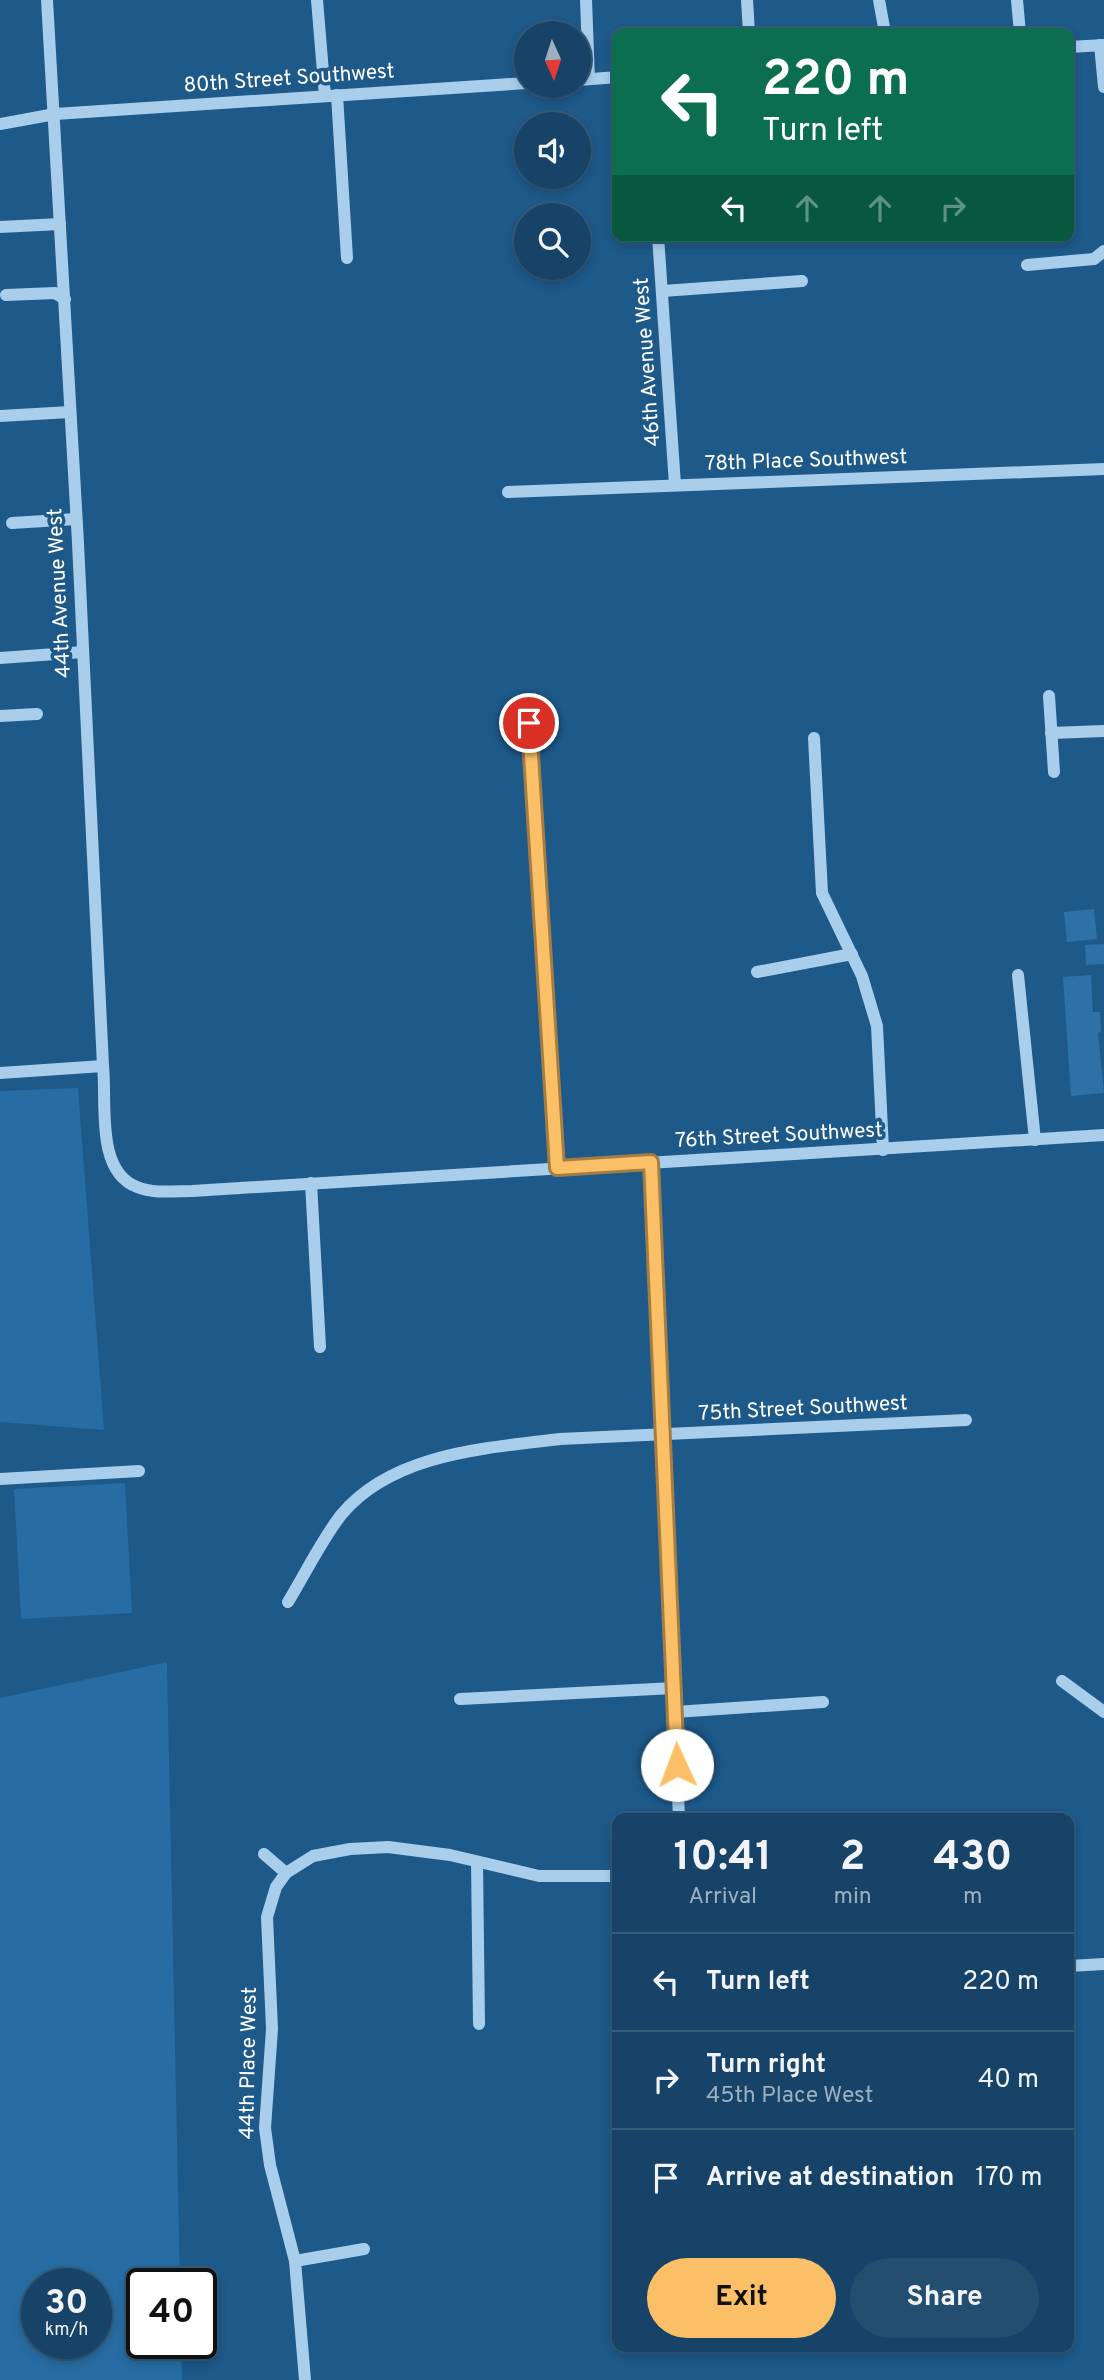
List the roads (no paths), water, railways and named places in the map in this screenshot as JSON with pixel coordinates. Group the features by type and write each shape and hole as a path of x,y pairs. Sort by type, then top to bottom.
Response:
{"street":[{"name":"44th Avenue West","path":"47,0 65,299 103,1066 109,1148 115,1169 124,1180"},
{"path":"317,0 331,96 347,258"},
{"path":"585,21 586,0"},
{"path":"747,0 749,28"},
{"path":"879,0 884,28"},
{"path":"1017,0 1020,28"},
{"path":"1074,47 1102,45 1104,88"},
{"path":"592,79 612,77"},
{"name":"80th Street Southwest","path":"0,124 55,114 514,84"},
{"path":"0,227 60,224"},
{"name":"46th Avenue West","path":"659,242 675,485"},
{"path":"1027,265 1094,259 1104,251"},
{"path":"663,290 802,281"},
{"path":"6,295 55,293 65,299"},
{"path":"0,416 70,412"},
{"name":"78th Place Southwest","path":"508,492 1104,469"},
{"path":"12,523 76,519"},
{"path":"0,657 83,652"},
{"path":"1049,696 1054,772"},
{"path":"0,716 37,714"},
{"path":"529,723 557,1168"},
{"path":"1051,733 1104,731"},
{"path":"814,738 822,893 862,976 877,1026 883,1150"},
{"path":"757,972 852,954"},
{"path":"1018,975 1035,1140"},
{"path":"0,1073 103,1066"},
{"name":"76th Street Southwest","path":"124,1180 153,1191 192,1192 1104,1135"},
{"path":"651,1162 679,1813"},
{"path":"311,1183 320,1347"},
{"name":"75th Street Southwest","path":"288,1602 342,1515 372,1488 411,1467 499,1446 966,1420"},
{"path":"0,1479 139,1471"},
{"path":"1062,1681 1104,1712"},
{"path":"460,1699 674,1688"},
{"path":"675,1712 823,1702"},
{"path":"264,1854 286,1873 313,1856 350,1849 418,1849 539,1876 565,1879 612,1876"},
{"path":"477,1862 479,2024"},
{"name":"44th Place West","path":"286,1873 276,1887 267,1917 272,2029 264,2109 266,2142 295,2260 305,2380"},
{"path":"1074,1966 1104,1964"},
{"path":"295,2260 364,2249"}]}
